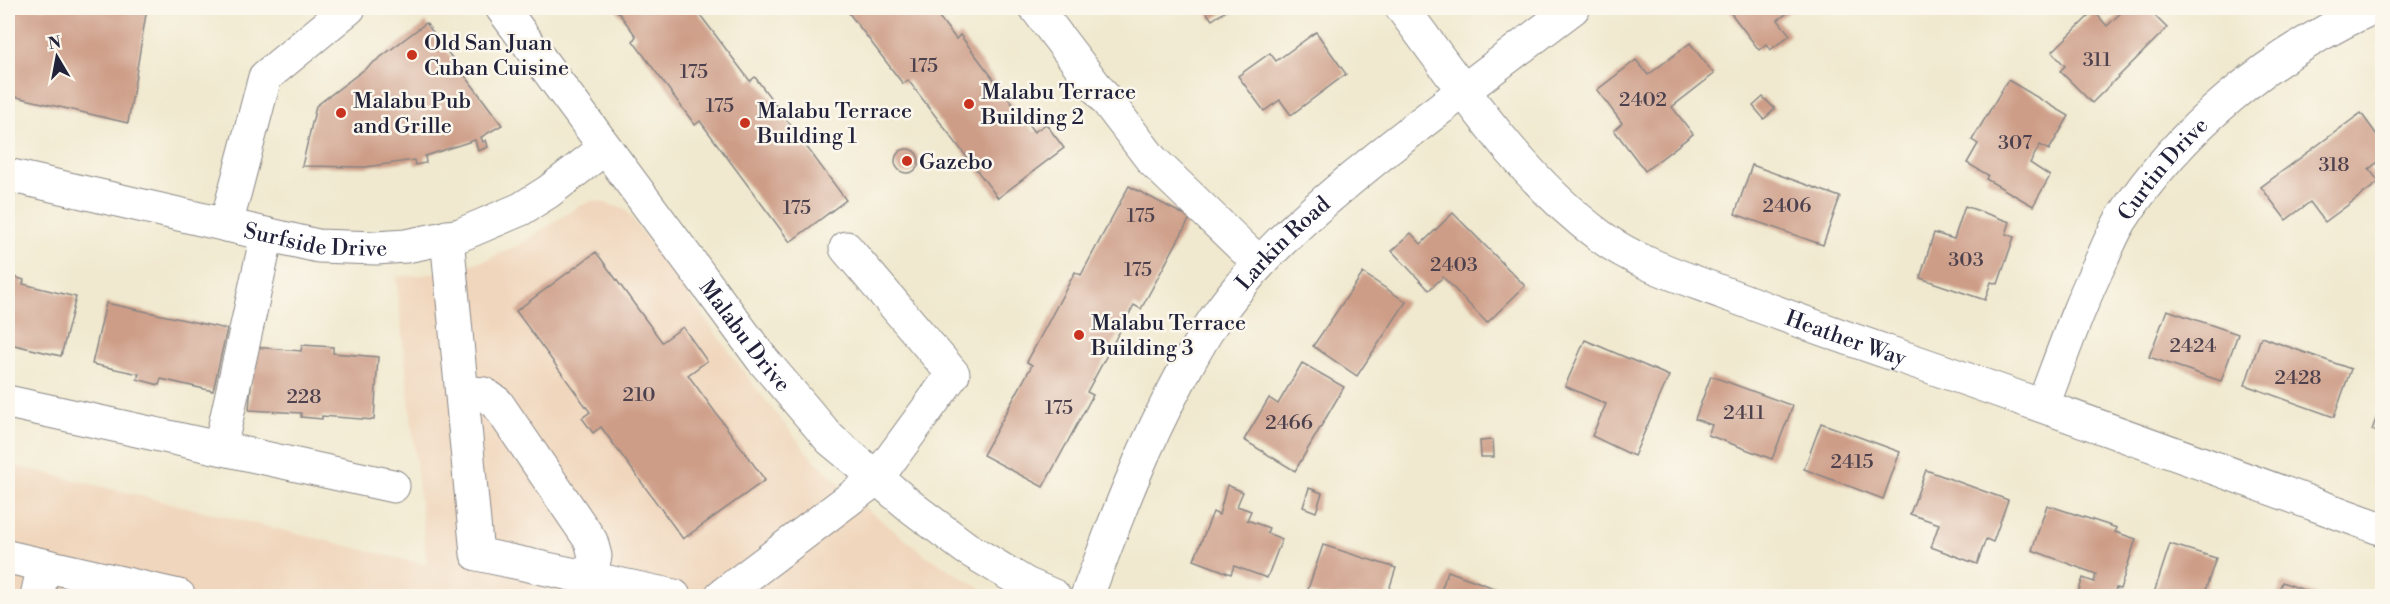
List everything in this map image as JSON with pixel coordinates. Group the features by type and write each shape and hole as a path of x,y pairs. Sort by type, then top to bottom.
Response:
{"street":[{"path":"226,225 265,77 349,8"},
{"name":"Malabu Drive","path":"502,8 762,359 830,439 966,548 1026,584 1054,597"},
{"path":"1036,8 1152,160 1259,263"},
{"name":"Heather Way","path":"1401,8 1545,190 1602,238 1628,254 1663,270 1815,327 2043,405 2382,529"},
{"name":"Larkin Road","path":"1087,597 1134,472 1157,419 1198,345 1221,310 1259,263 1295,227 1346,183 1573,8"},
{"name":"Curtin Drive","path":"2043,405 2089,284 2120,221 2154,175 2196,128 2239,90 2286,54 2338,23 2372,8"},
{"name":"Surfside Drive","path":"8,175 318,246 376,248 406,246 460,235 521,209 548,192 605,148"},
{"path":"220,448 267,235"},
{"path":"447,237 477,554 674,597"},
{"path":"721,597 877,478 953,374 846,248"},
{"path":"462,392 484,394 497,403 591,542 595,556 591,578"},
{"path":"8,402 393,486"},
{"path":"8,557 179,597"},
{"path":"37,597 44,565"}],"shaded area":[{"path":"594,200 625,209 758,391 812,458 867,509 925,555 994,596 8,596 8,464 427,565 396,277 424,275 483,261 517,246 576,208"}],"building":[{"path":"8,8 147,8 128,123 8,95"},
{"name":"Malabu Terrace Building 1","path":"615,8 695,8 750,81 755,77 846,200 790,242 700,121 695,125 633,41 636,36"},
{"name":"Malabu Terrace Building 2","path":"845,8 932,8 956,39 960,35 1034,132 1046,124 1064,148 998,198 908,80 903,84"},
{"path":"1203,8 1230,8 1212,20"},
{"path":"1727,8 1794,8 1778,20 1790,35 1770,50 1766,44 1759,50"},
{"path":"2126,8 2147,8 2167,28 2092,103 2060,71 2065,66 2052,52 2094,11 2107,26"},
{"path":"426,23 502,125 481,137 483,142 486,140 488,147 478,151 475,140 425,156 426,163 415,165 414,160 366,167 302,166 316,106"},
{"path":"1316,32 1346,74 1291,115 1280,100 1264,111 1238,76 1270,53 1276,61"},
{"path":"1690,43 1714,74 1672,107 1693,134 1645,171 1614,130 1622,123 1597,90 1636,60 1648,75"},
{"path":"2008,80 2069,116 2049,150 2040,145 2030,163 2050,176 2033,206 1986,179 1988,175 1967,163 1978,144 1972,140"},
{"path":"1763,97 1775,109 1764,119 1753,106"},
{"path":"2361,113 2382,142 2382,159 2369,169 2379,182 2325,222 2310,202 2286,220 2261,187"},
{"name":"Gazebo","path":"907,149 912,150 918,156 918,166 912,172 907,173 902,172 896,166 895,161 896,156 902,150"},
{"path":"1752,165 1840,197 1823,245 1735,214"},
{"name":"Malabu Terrace Building 3","path":"1129,186 1190,218 1141,309 1134,305 1087,392 1093,395 1043,487 983,455 1032,365 1027,362 1075,272 1081,275"},
{"path":"1965,206 2010,222 2006,234 2014,237 1998,284 1991,282 1985,300 1920,278 1934,233 1954,239"},
{"path":"1453,213 1525,286 1487,323 1443,277 1429,290 1392,251 1411,233 1421,244"},
{"path":"596,252 662,342 683,327 707,361 688,375 765,480 683,539 601,427 593,433 582,418 590,412 516,311"},
{"path":"1363,273 1406,302 1357,376 1313,346"},
{"path":"8,275 24,280 23,284 76,297 61,356 10,344 8,350"},
{"path":"106,303 227,329 213,391 161,379 159,385 137,379 139,374 92,364"},
{"path":"2167,310 2238,334 2221,381 2149,357"},
{"path":"2261,337 2351,369 2334,417 2245,385"},
{"path":"1585,340 1669,376 1634,456 1592,436 1606,404 1565,386"},
{"path":"302,345 333,347 333,353 378,357 374,420 322,416 322,419 301,417 301,413 249,410 254,347 301,351"},
{"path":"1302,363 1344,387 1295,471 1244,440 1269,398 1278,404"},
{"path":"1711,376 1793,406 1772,459 1708,435 1712,425 1695,419"},
{"path":"2382,402 2382,434 2372,430"},
{"path":"1821,423 1900,452 1883,499 1804,469"},
{"path":"1493,440 1494,457 1481,457 1480,441"},
{"path":"1926,470 2008,500 1993,542 1986,539 1977,564 1931,547 1939,524 1910,514"},
{"path":"1227,485 1243,492 1237,506 1251,511 1247,520 1269,528 1267,533 1282,539 1267,578 1234,566 1231,574 1194,560 1213,512 1219,515"},
{"path":"1309,488 1322,493 1316,512 1303,507"},
{"path":"2047,505 2117,528 2115,532 2136,539 2120,589 2116,588 2113,596 2077,596 2083,578 2094,582 2096,574 2032,550"},
{"path":"2170,544 2216,558 2205,591 2220,596 2153,596"},
{"path":"1323,545 1396,568 1387,596 1322,596 1307,592"},
{"path":"1448,571 1505,592 1504,595 1508,596 1439,596"},
{"path":"2282,582 2320,596 2277,596"}],"place":[{"name":"Old San Juan Cuban Cuisine","path":"412,55"},
{"name":"Malabu Terrace Building 2","path":"969,104"},
{"name":"Malabu Pub and Grille","path":"341,113"},
{"name":"Malabu Terrace Building 1","path":"745,123"},
{"name":"Gazebo","path":"907,161"},
{"name":"Malabu Terrace Building 3","path":"1079,335"}]}
